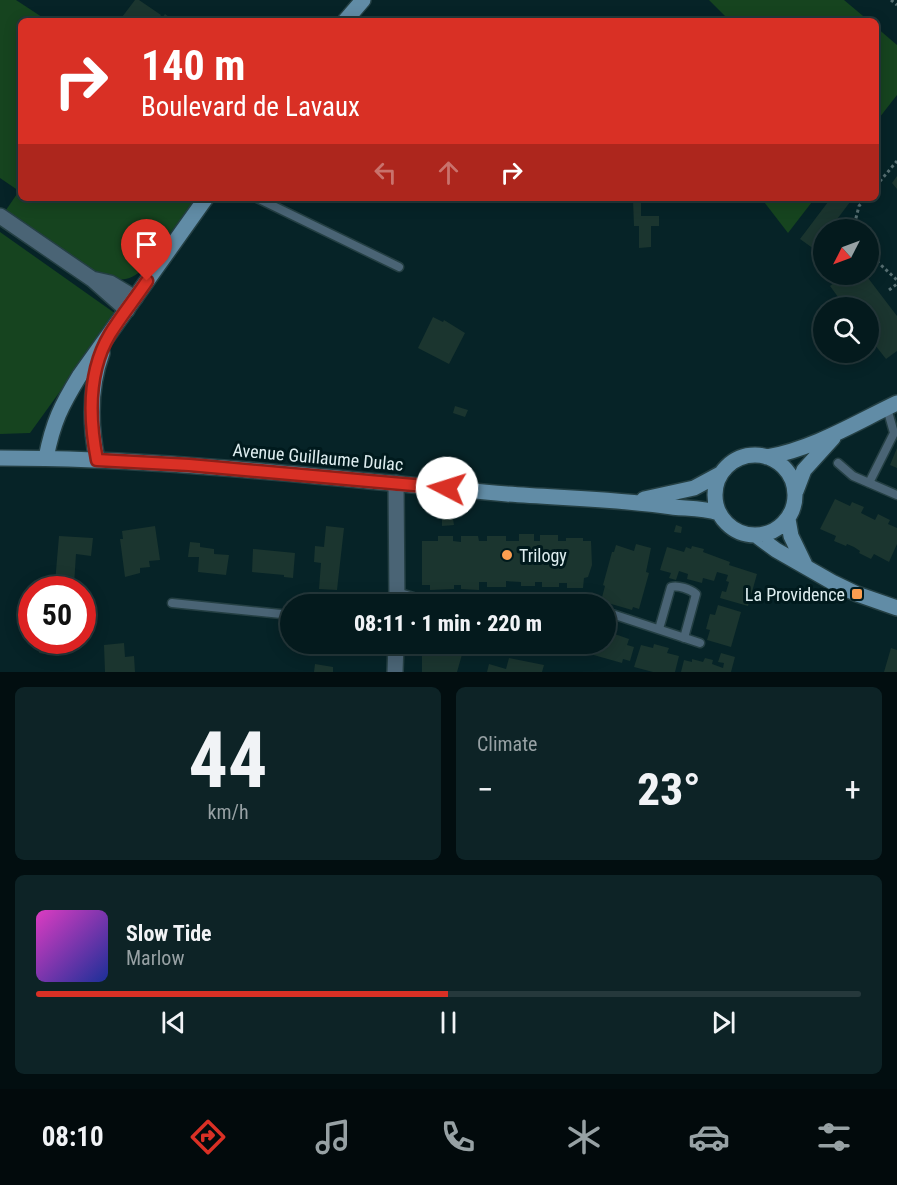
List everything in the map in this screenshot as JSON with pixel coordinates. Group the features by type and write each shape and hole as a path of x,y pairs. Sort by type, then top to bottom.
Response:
{"main road":[{"path":"348,18 363,0"},
{"path":"46,458 51,430 70,390 204,201"},
{"path":"97,460 92,433 92,400 96,370 109,336"},
{"path":"70,390 92,400"},
{"path":"767,457 787,453 840,431 892,405"},
{"path":"796,491 804,470 840,431"},
{"path":"632,501 694,488 720,474 729,464 741,457 754,455 778,462 793,480 796,501 788,519 780,528 769,534 745,535 734,531 718,513 714,494 720,474"},
{"name":"Avenue Guillaume Dulac","path":"0,458 189,465 532,496 632,501"},
{"path":"632,501 668,507 703,508 718,513"},
{"path":"788,519 790,536 805,565"},
{"path":"757,536 776,550 832,582 857,594 897,608"}],"street":[{"path":"0,216 131,304"},
{"path":"396,483 397,594"},
{"path":"395,672 396,654"}],"lane":[{"path":"263,201 399,267"},
{"path":"869,483 894,433 892,405"},
{"path":"838,463 853,476 897,495"},
{"path":"659,629 671,587 693,591 696,594 684,638"},
{"path":"172,603 280,614"},
{"path":"616,615 700,643"}],"path":[{"path":"891,0 897,5"},
{"path":"879,182 897,161"},
{"path":"856,219 859,206 863,201"},
{"path":"879,264 897,282 889,290"}],"green space":[{"path":"0,0 16,0 43,18 18,18 18,190 0,178"},
{"path":"709,0 844,0 865,18 723,18 725,16"},
{"path":"879,30 897,45 897,95 879,118"},
{"path":"18,192 18,201 195,201 141,271 133,277 121,280 106,279 6,210"},
{"path":"763,201 813,201 788,233"},
{"path":"0,232 116,314 30,433 0,434"}],"building":[{"path":"135,0 139,0 161,15 159,18 121,18"},
{"path":"897,176 897,189 892,183"},
{"path":"633,201 641,201 641,216 659,216 659,226 651,226 651,247 639,248 639,226 634,226"},
{"path":"829,201 851,201 837,219 815,219"},
{"path":"813,222 813,248 800,239"},
{"path":"873,285 897,316 897,351 886,359 879,350 879,297 838,297 830,286"},
{"path":"433,317 443,322 444,320 465,333 449,364 418,348"},
{"path":"455,406 468,410 465,417 453,413"},
{"path":"897,448 897,468 890,465"},
{"path":"835,499 850,506 852,502 864,507 861,513 875,520 878,514 890,520 888,524 897,528 897,544 889,562 874,554 871,559 859,553 860,551 854,547 834,541 836,536 820,529"},
{"path":"442,519 453,519 454,525 442,526"},
{"path":"676,525 682,527 681,533 674,532"},
{"path":"155,526 160,560 149,561 150,567 140,568 140,573 125,577 120,539 123,539 122,531"},
{"path":"326,526 344,528 337,590 319,589 321,563 314,562 315,546 324,547"},
{"name":"Trilogy","path":"519,534 534,534 534,541 540,541 540,535 558,535 558,541 566,541 566,538 583,538 583,541 591,541 592,565 588,577 584,578 583,588 567,588 567,583 559,583 559,587 542,587 542,582 535,582 535,586 521,586 521,582 506,581 506,587 487,587 487,582 479,582 479,590 461,589 461,585 454,585 454,589 430,590 430,585 422,585 422,541 438,541 438,536 453,536 453,541 461,542 461,536 478,536 479,541 487,541 487,536 506,536 506,541 519,541"},
{"path":"59,536 93,538 91,556 76,554 75,576 56,576"},
{"path":"190,542 200,543 200,547 214,549 214,554 229,555 226,575 198,572 199,557 188,557"},
{"path":"636,544 651,548 646,572 649,573 639,609 633,607 632,610 616,605 616,594 603,594 605,586 603,585 616,545 634,551"},
{"path":"692,546 704,549 703,552 730,562 729,565 757,574 748,606 720,598 722,591 726,592 729,582 726,581 728,575 717,572 714,581 703,578 702,583 687,579 688,574 679,571 676,580 669,578 671,573 660,570 667,547 684,552 686,547 691,549"},
{"path":"253,549 295,553 293,578 252,572"},
{"path":"718,605 741,612 731,647 707,640 710,630 706,629 710,614 715,615"},
{"path":"616,634 629,639 627,645 634,647 630,661 623,659 622,663 590,654 616,654"},
{"path":"124,643 125,657 134,656 135,672 105,672 104,645"},
{"path":"654,644 669,648 667,653 679,656 675,672 653,672 634,667 641,645 653,648"},
{"path":"891,648 897,650 897,672 884,672"},
{"path":"721,653 735,657 731,672 681,672 684,660 692,662 692,659 703,662 705,658 713,660 712,664 723,668 724,663 718,662"},
{"path":"422,654 462,654 457,672 422,672"},
{"path":"509,658 544,665 542,672 487,672 489,664 506,669"},
{"path":"315,664 333,667 333,672 314,672"}],"place":[{"name":"Trilogy","path":"507,555"},
{"name":"La Providence","path":"857,594"}],"route":[{"path":"147,281 109,336 96,370 92,400 92,433 97,460 189,465 447,488"}]}
